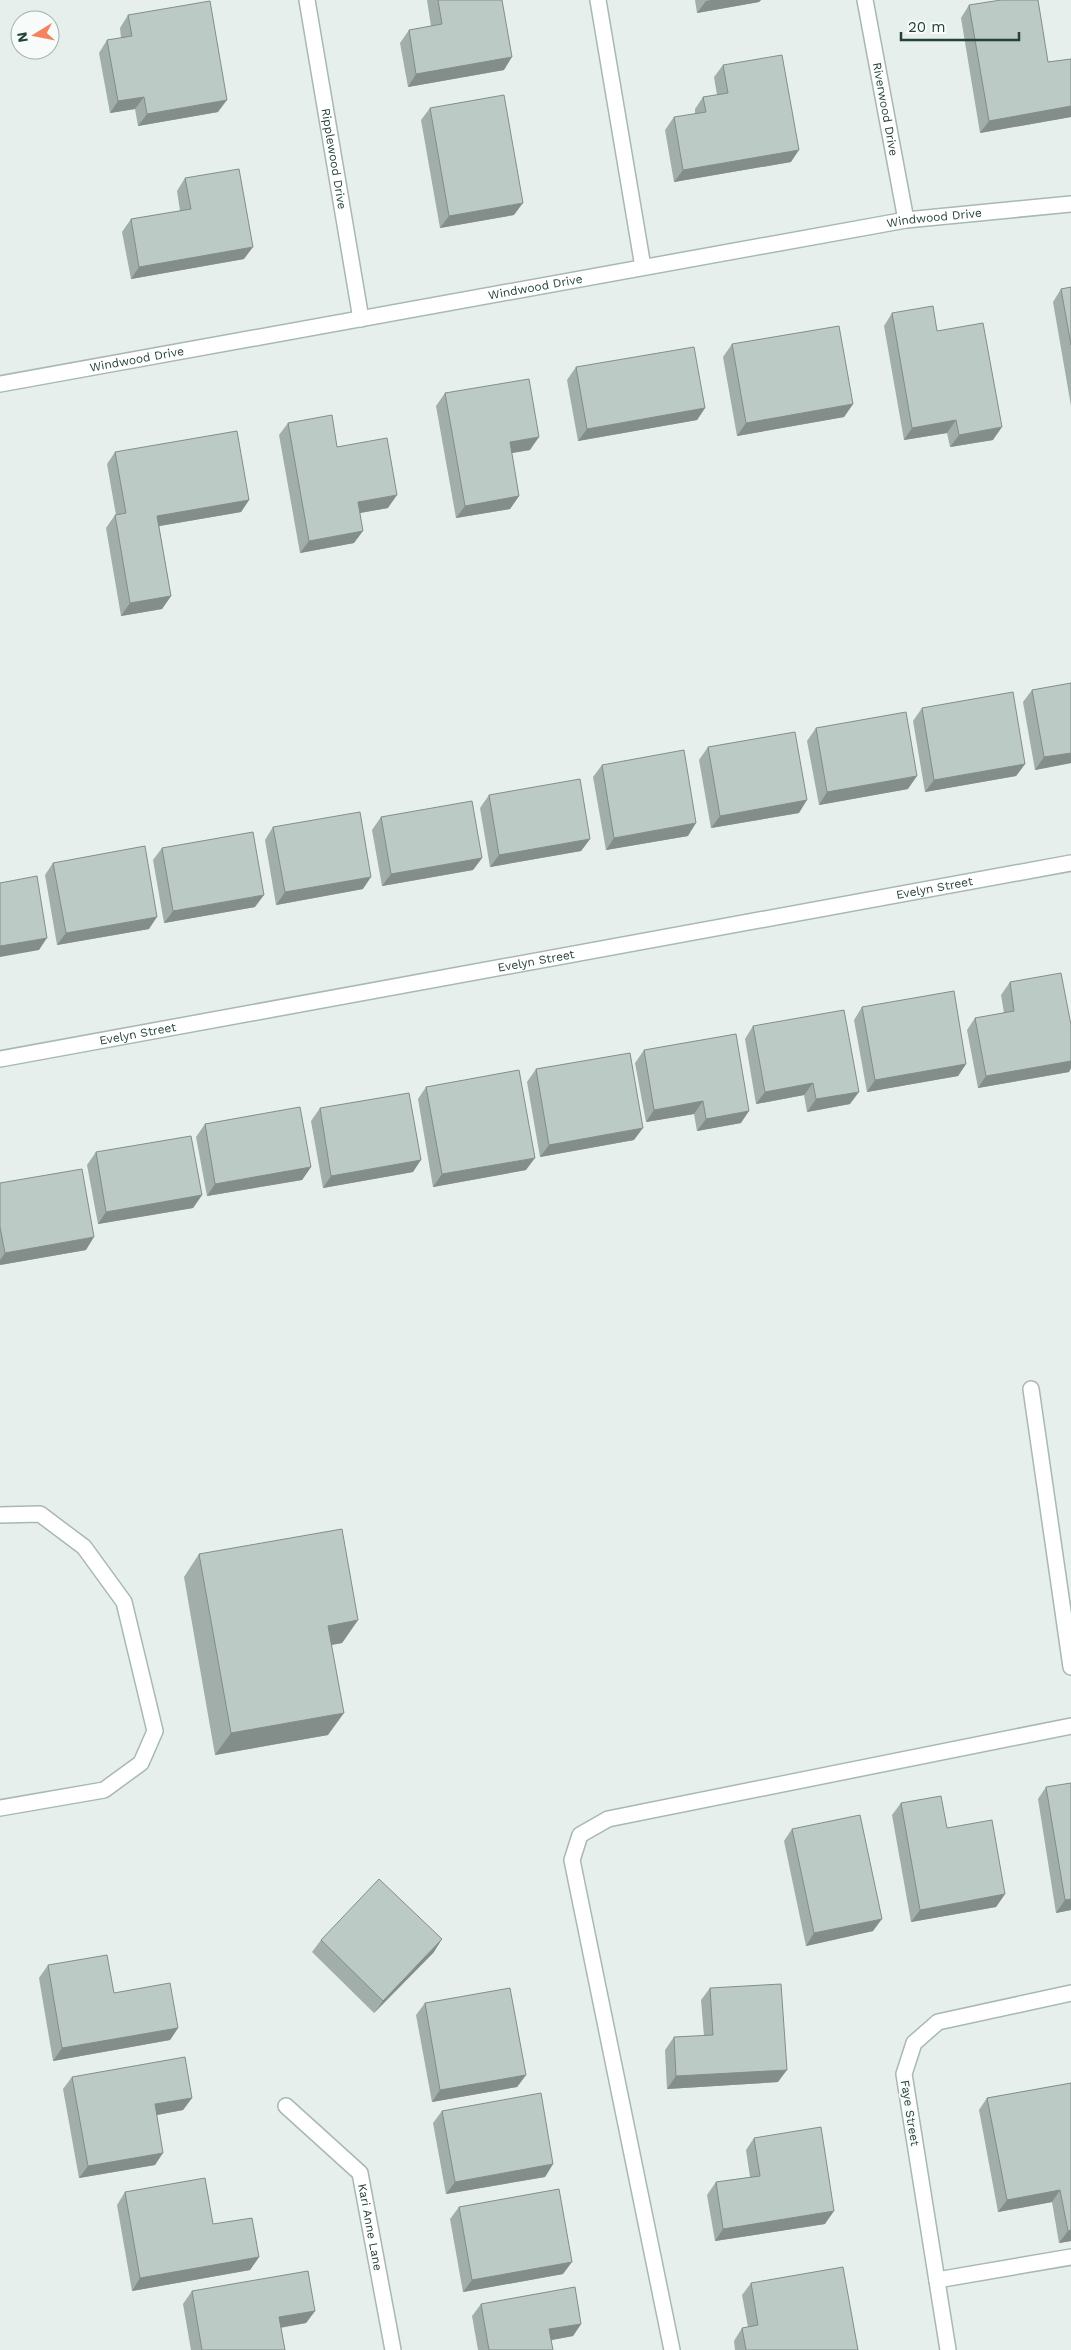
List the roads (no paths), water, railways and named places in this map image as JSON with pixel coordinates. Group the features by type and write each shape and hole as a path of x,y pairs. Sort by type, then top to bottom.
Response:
{"street":[{"name":"Ripplewood Drive","path":"308,0 361,319"},
{"path":"598,0 642,268"},
{"name":"Riverwood Drive","path":"865,0 906,220"},
{"name":"Windwood Drive","path":"0,384 906,220 1071,204"},
{"name":"Evelyn Street","path":"0,1059 1071,863"},
{"path":"1031,1389 1071,1667"},
{"path":"0,1515 40,1514 84,1547 124,1602 155,1731 141,1763 104,1790 0,1808"},
{"path":"672,2350 572,1860 580,1835 608,1819 1071,1726"},
{"name":"Faye Street","path":"948,2350 904,2074 914,2043 938,2022 1071,1993"},
{"name":"Kari Anne Lane","path":"286,2106 360,2172 393,2350"},
{"path":"937,2280 1071,2258"}]}
